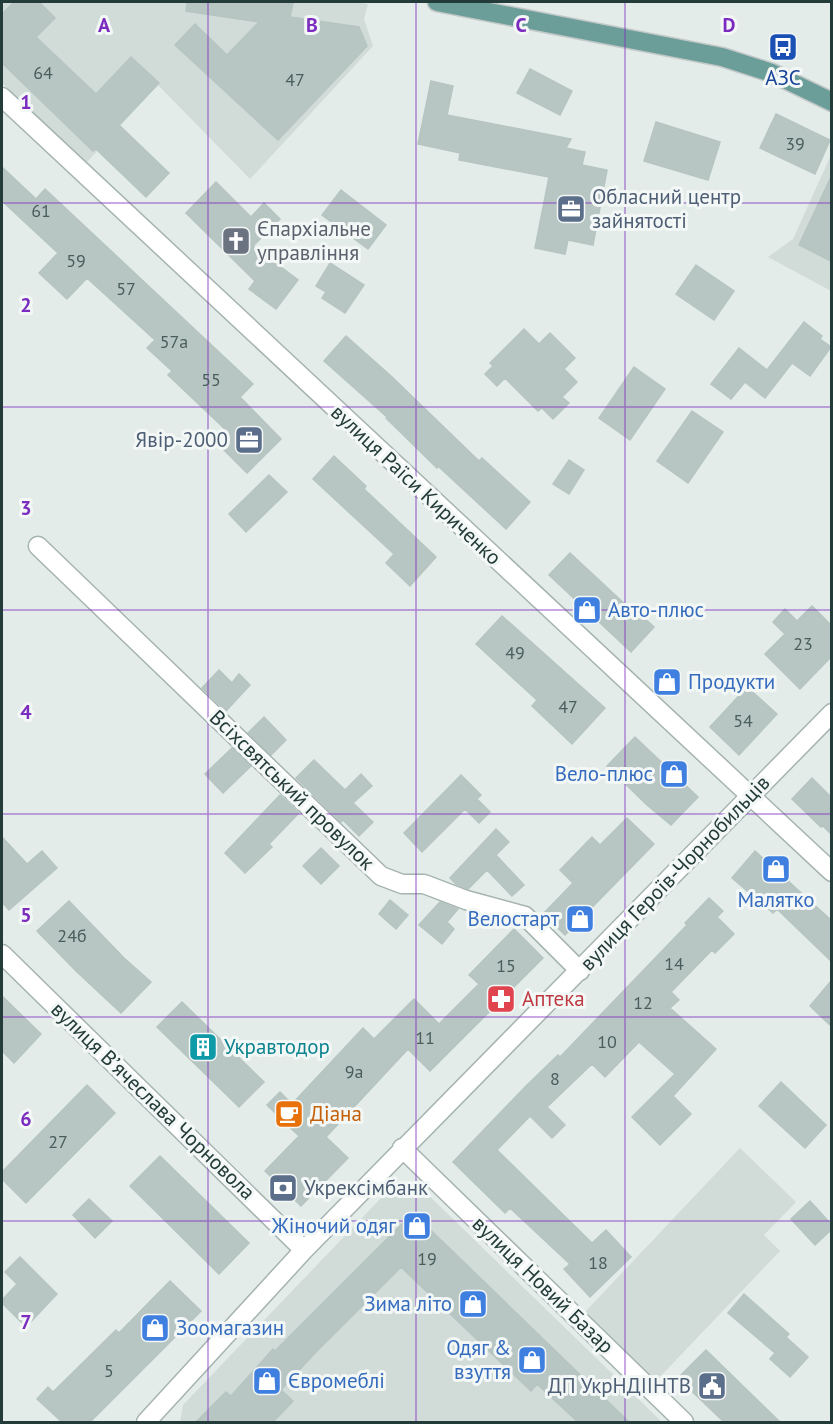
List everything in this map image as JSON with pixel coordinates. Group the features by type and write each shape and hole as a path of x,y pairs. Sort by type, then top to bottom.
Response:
{"main road":[{"path":"437,2 722,57 772,74 831,102"}],"street":[{"name":"вулиця Раїси Кириченко","path":"2,97 831,872"},
{"name":"Всіхсвятський провулок","path":"38,546 381,876 402,884 424,884 466,900 525,916 580,970"},
{"name":"вулиця Героїв-Чорнобильців","path":"149,1421 304,1250 402,1148 831,713"},
{"name":"вулиця Вʼячеслава Чорновола","path":"2,954 304,1250"},
{"name":"вулиця Новий Базар","path":"402,1148 684,1422"}],"shaded area":[{"path":"2,2 355,2 368,4 364,19 373,46 250,179 158,85 86,163 2,83"},
{"path":"831,155 831,291 768,257 793,239"},
{"path":"740,1148 796,1202 764,1235 780,1251 656,1381 585,1312"},
{"path":"406,1185 419,1186 662,1422 180,1422 183,1405 382,1197"}],"building":[{"path":"14,2 39,2 55,18 36,37 96,94 131,57 159,83 119,125 169,173 146,197 96,149 93,151 2,63 2,14"},
{"path":"187,2 293,3 290,17 359,27 367,46 278,140 175,45 195,24 227,55 259,22 186,11"},
{"path":"530,69 572,91 560,115 517,93"},
{"name":"Обласний центр зайнятості","path":"431,81 453,86 447,115 571,139 566,148 585,152 582,165 607,170 593,245 568,240 565,254 535,248 549,177 459,160 460,153 418,144"},
{"path":"776,114 830,140 815,174 760,148"},
{"path":"656,122 720,142 708,180 644,161"},
{"path":"2,167 36,199 45,189 253,384 240,397 281,439 247,473 216,442 227,431 168,375 172,371 147,348 155,340 87,278 67,299 39,273 58,253 2,201"},
{"path":"831,177 831,261 799,245"},
{"name":"Єпархіальне управління","path":"216,182 251,217 264,203 280,219 253,246 298,280 276,309 249,289 255,281 186,213"},
{"path":"341,190 386,225 368,249 322,215"},
{"path":"330,263 364,285 345,313 322,298 326,292 316,286"},
{"path":"696,265 734,291 714,320 676,294"},
{"path":"804,322 822,336 820,339 831,347 810,376 792,363 765,398 745,382 731,399 711,384 739,348 767,370"},
{"path":"524,329 539,344 550,333 575,358 564,369 577,382 562,397 569,403 553,419 542,408 538,411 505,378 497,386 485,374 493,366 490,363"},
{"path":"346,336 479,461 482,458 530,502 506,529 438,466 437,468 387,417 324,361"},
{"path":"634,367 665,389 630,440 599,418"},
{"path":"692,411 723,432 688,483 657,461"},
{"path":"334,456 366,486 364,489 436,557 410,586 386,563 394,554 313,479"},
{"path":"569,460 584,470 569,494 553,484"},
{"path":"269,475 287,492 246,532 229,514"},
{"path":"570,553 628,607 630,605 654,627 631,652 549,575"},
{"path":"812,606 831,625 831,657 800,689 765,654 785,634 773,622 785,609 797,621"},
{"path":"502,616 605,708 572,744 532,706 537,700 476,644"},
{"path":"219,670 232,683 239,674 250,685 226,711 202,688"},
{"path":"747,687 777,714 739,755 710,727"},
{"path":"264,717 286,740 271,755 248,733"},
{"path":"635,737 698,797 671,825 607,766"},
{"path":"232,748 251,766 223,793 205,774"},
{"path":"314,760 345,790 361,774 372,786 353,803 373,822 359,836 343,820 341,822 296,778"},
{"path":"461,775 481,795 477,799 490,812 479,823 465,809 422,852 404,833"},
{"path":"812,778 831,797 831,834 792,799"},
{"path":"280,795 299,813 269,844 272,847 245,873 225,853"},
{"path":"627,818 654,844 565,935 543,914 573,883 560,870 592,837 600,845"},
{"path":"496,829 509,842 496,855 524,885 512,896 487,870 468,889 456,884 450,878"},
{"path":"2,837 27,864 42,851 57,868 9,910 2,902"},
{"path":"321,848 339,866 321,884 303,866"},
{"path":"755,851 831,920 831,961 777,909 773,913 732,878"},
{"path":"709,898 723,911 717,917 734,934 715,953 712,950 671,992 679,1000 670,1008 716,1049 673,1096 691,1114 660,1145 632,1117 675,1074 639,1042 605,1077 592,1064 547,1107 565,1125 552,1138 530,1116 497,1150 592,1243 606,1230 631,1257 590,1297 564,1269 570,1264 510,1208 505,1213 453,1162 526,1086 558,1055 560,1057 687,925 685,923"},
{"path":"390,900 408,915 396,929 379,914"},
{"path":"69,901 124,958 151,982 121,1013 37,931"},
{"path":"440,902 458,909 447,922 454,929 442,944 419,925"},
{"path":"514,929 543,958 430,1071 408,1049 326,1137 348,1158 301,1206 265,1171 299,1136 267,1105 280,1092 292,1104 363,1028 374,1039 414,999 439,1024 479,984 469,975"},
{"path":"831,981 831,1026 810,1006"},
{"path":"2,996 41,1034 14,1063 2,1051"},
{"name":"Укравтодор","path":"182,1002 264,1082 239,1107 157,1027"},
{"path":"781,1082 826,1125 805,1148 759,1106"},
{"path":"87,1085 115,1113 26,1203 2,1179 2,1172"},
{"path":"160,1156 249,1243 219,1274 130,1186"},
{"path":"89,1199 112,1221 95,1238 73,1215"},
{"path":"810,1201 831,1224 831,1230 815,1245 791,1219"},
{"path":"413,1213 629,1422 578,1422 537,1384 531,1391 401,1267 281,1390 293,1401 273,1422 196,1422 226,1392 231,1396 273,1349 275,1351"},
{"path":"20,1257 57,1294 26,1327 2,1303 2,1300 17,1284 5,1272"},
{"path":"170,1281 201,1311 90,1422 62,1422 37,1399 48,1387 53,1392 116,1330 119,1333"},
{"path":"744,1294 789,1334 786,1337 808,1357 790,1377 770,1359 775,1353 728,1313"},
{"path":"706,1350 780,1422 724,1422 678,1378"}],"place":[{"name":"АЗС","path":"783,47"},
{"name":"Обласний центр зайнятості","path":"571,209"},
{"name":"Єпархіальне управління","path":"236,241"},
{"name":"Явір-2000","path":"249,440"},
{"name":"Авто-плюс","path":"587,610"},
{"name":"Продукти","path":"667,682"},
{"name":"Вело-плюс","path":"674,774"},
{"name":"Малятко","path":"776,869"},
{"name":"Велостарт","path":"580,919"},
{"name":"Аптека","path":"501,999"},
{"name":"Укравтодор","path":"203,1047"},
{"name":"Діана","path":"289,1114"},
{"name":"Укрексімбанк","path":"283,1188"},
{"name":"Жіночий одяг","path":"417,1226"},
{"name":"Зима літо","path":"473,1304"},
{"name":"Зоомагазин","path":"155,1328"},
{"name":"Одяг & взуття","path":"532,1360"},
{"name":"Євромеблі","path":"267,1381"},
{"name":"ДП УкрНДІІНТВ","path":"712,1386"}]}
